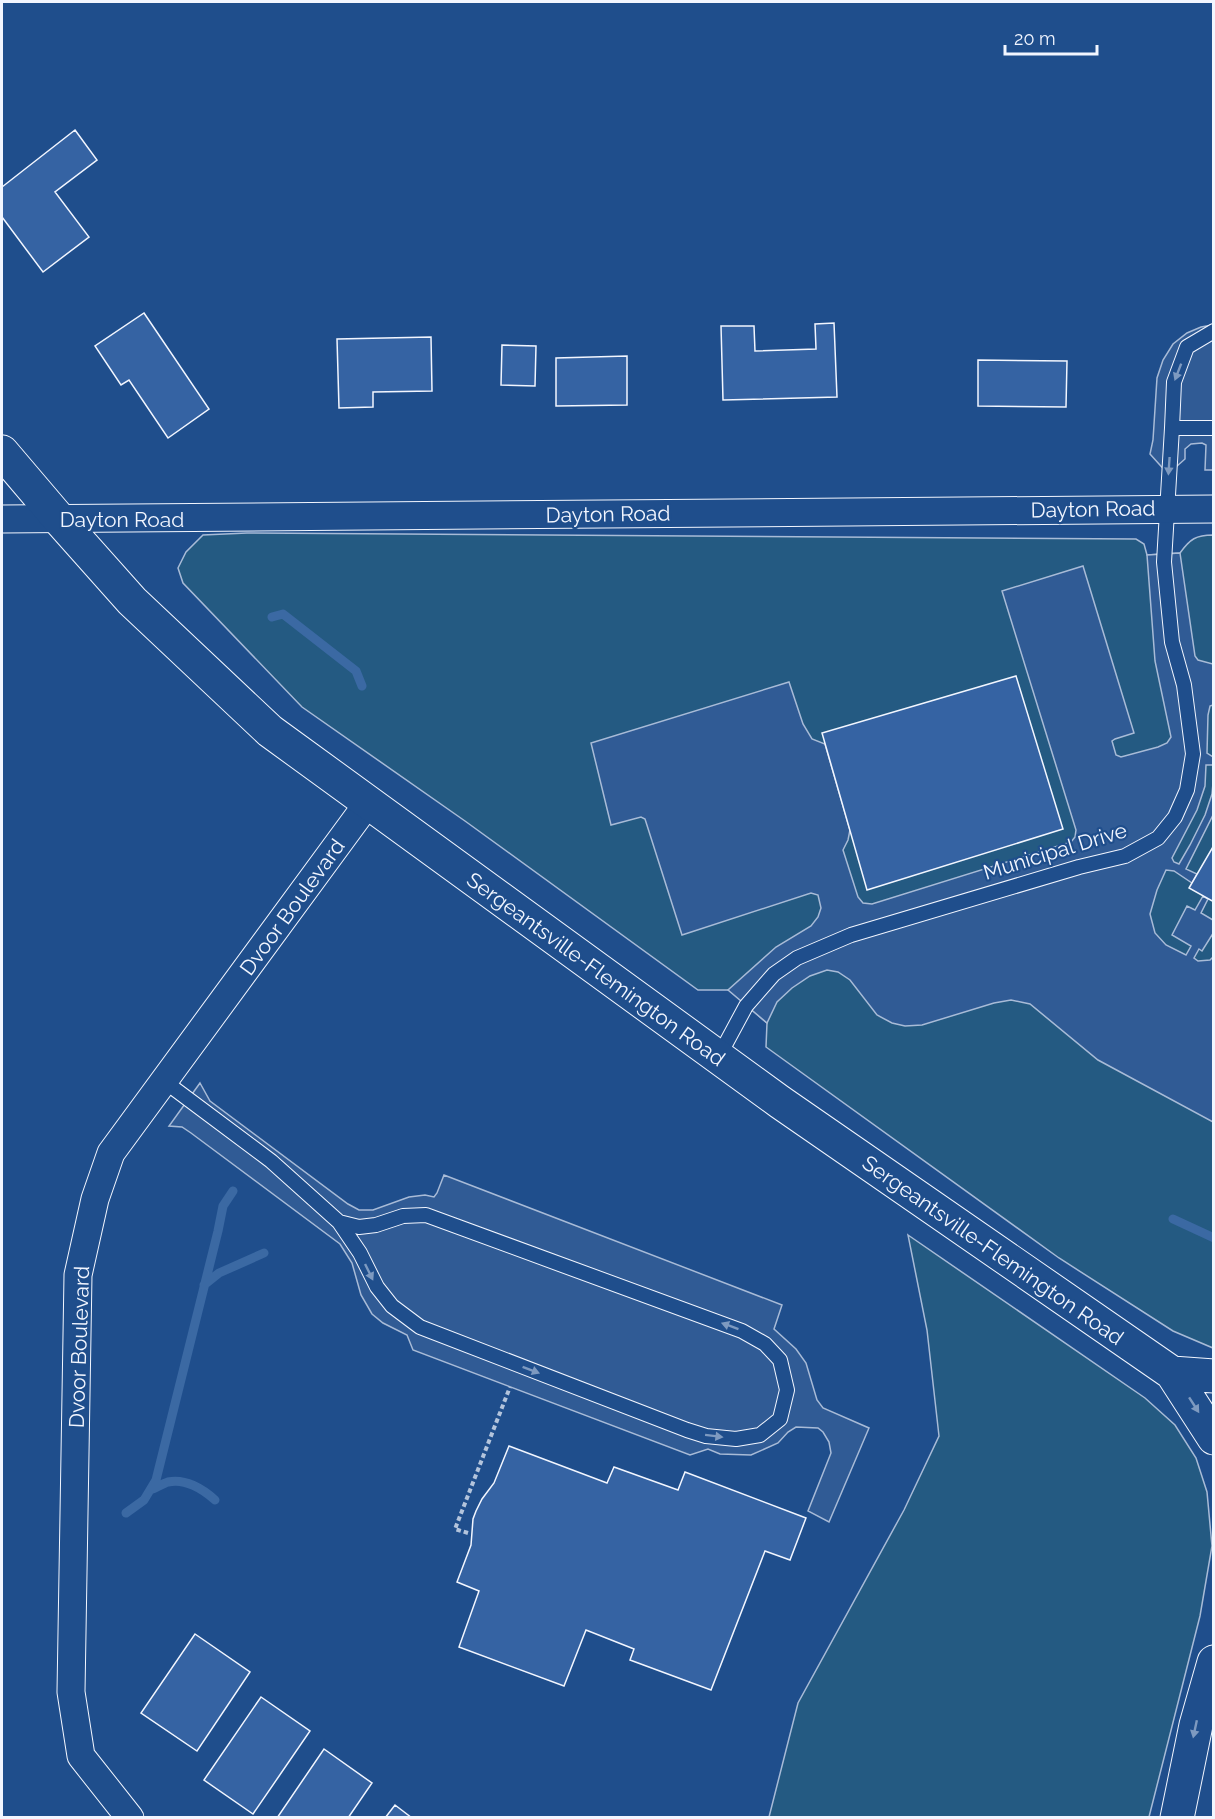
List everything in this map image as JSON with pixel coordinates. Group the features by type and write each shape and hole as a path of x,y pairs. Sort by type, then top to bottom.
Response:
{"main road":[{"name":"Sergeantsville-Flemington Road","path":"2,452 132,602 270,731 718,1058 1172,1373 1214,1438"},
{"path":"1172,1373 1214,1376"},
{"path":"1177,1818 1196,1725 1213,1677"}],"street":[{"name":"Dayton Road","path":"2,519 1214,509"},
{"name":"Dvoor Boulevard","path":"130,1818 81,1756 71,1692 78,1275 95,1199 111,1153 368,803"}],"lane":[{"name":"Municipal Drive","path":"718,1058 746,1006 774,974 797,958 851,935 1079,867 1125,856 1158,837 1175,817 1187,790 1193,754 1184,685 1172,642 1164,562 1174,382 1187,347 1214,331"},
{"path":"1172,428 1214,428"},
{"path":"164,1081 271,1161 339,1222 360,1253 377,1287 392,1306 420,1327 706,1436 736,1439 760,1435 780,1419 788,1390 780,1360 765,1344 742,1331 426,1215 403,1216 376,1225 359,1227 339,1222"}],"path":[{"path":"468,1533 455,1528 510,1387"}],"shaded area":[{"path":"1213,325 1213,470 1205,470 1206,445 1202,443 1191,444 1185,449 1185,459 1168,474 1150,454 1157,378 1163,360 1173,344 1187,333"},
{"path":"247,533 1136,539 1144,544 1147,555 1180,553 1194,539 1213,535 1213,1348 1173,1331 1059,1258 766,1047 767,1023 729,990 698,990 465,821 302,707 183,583 178,568 186,552 203,535"},
{"path":"1180,553 1195,656 1198,660 1213,664 1213,705 1210,706 1208,715 1207,753 1213,757 1214,765 1206,765 1205,786 1197,810 1172,858 1174,862 1179,864 1205,815 1213,783 1213,815 1186,869 1197,874 1192,883 1174,871 1166,870 1150,914 1155,933 1166,945 1186,955 1191,946 1172,935 1187,906 1195,910 1203,896 1208,899 1201,913 1213,920 1213,936 1202,951 1199,949 1194,958 1198,961 1210,960 1213,957 1213,1122 1098,1060 1030,1004 1011,1000 922,1025 905,1026 892,1023 877,1015 850,980 838,972 827,970 810,976 792,988 777,1002 767,1023 728,990 776,947 811,926 821,908 818,895 811,893 682,935 645,819 641,817 611,825 591,743 789,682 803,724 812,739 825,744 850,830 843,850 858,897 863,903 872,904 1071,842 1076,830 1002,591 1083,566 1134,733 1112,741 1116,755 1121,757 1158,747 1167,743 1171,737 1155,661 1147,555"},
{"path":"200,1083 210,1101 359,1210 373,1210 409,1197 425,1195 434,1197 444,1175 782,1305 774,1329 796,1349 806,1363 817,1400 823,1408 869,1428 829,1522 808,1511 831,1453 829,1442 818,1428 796,1427 778,1443 751,1455 720,1454 708,1449 690,1455 413,1350 407,1335 383,1323 372,1314 361,1295 352,1263 340,1244 191,1133 182,1127 169,1126"},
{"path":"908,1235 1145,1398 1175,1425 1196,1458 1207,1492 1212,1546 1200,1616 1149,1817 769,1817 798,1703 904,1510 939,1436 927,1330"}],"building":[{"path":"75,130 97,160 55,192 89,237 43,272 2,217 2,187"},
{"path":"144,313 209,409 168,438 129,380 121,385 95,346"},
{"path":"834,323 837,397 723,400 721,326 754,326 755,351 816,349 815,324"},
{"path":"431,337 432,391 373,392 373,407 339,408 337,339"},
{"path":"502,345 536,346 535,386 501,385"},
{"path":"627,356 627,405 556,406 556,358"},
{"path":"978,360 1067,361 1066,407 978,406"},
{"path":"1016,676 1063,829 867,890 822,733"},
{"path":"1214,845 1214,902 1189,888"},
{"path":"509,1446 607,1483 614,1467 678,1490 685,1472 806,1518 790,1560 765,1551 711,1690 630,1660 634,1649 586,1630 564,1686 459,1647 479,1591 457,1582 471,1545 473,1519 476,1511 494,1483"},
{"path":"195,1634 250,1672 197,1751 141,1713"},
{"path":"261,1697 310,1731 253,1814 204,1780"},
{"path":"324,1749 372,1783 348,1818 277,1818"},
{"path":"395,1805 412,1818 385,1818"}],"waterway":[{"path":"272,617 283,614 356,671 362,686"},
{"path":"126,1513 144,1500 156,1480 223,1206 233,1191"},
{"path":"1173,1219 1214,1238"},
{"path":"204,1285 219,1273 264,1253"},
{"path":"150,1490 168,1482 181,1482 199,1488 215,1500"}]}
